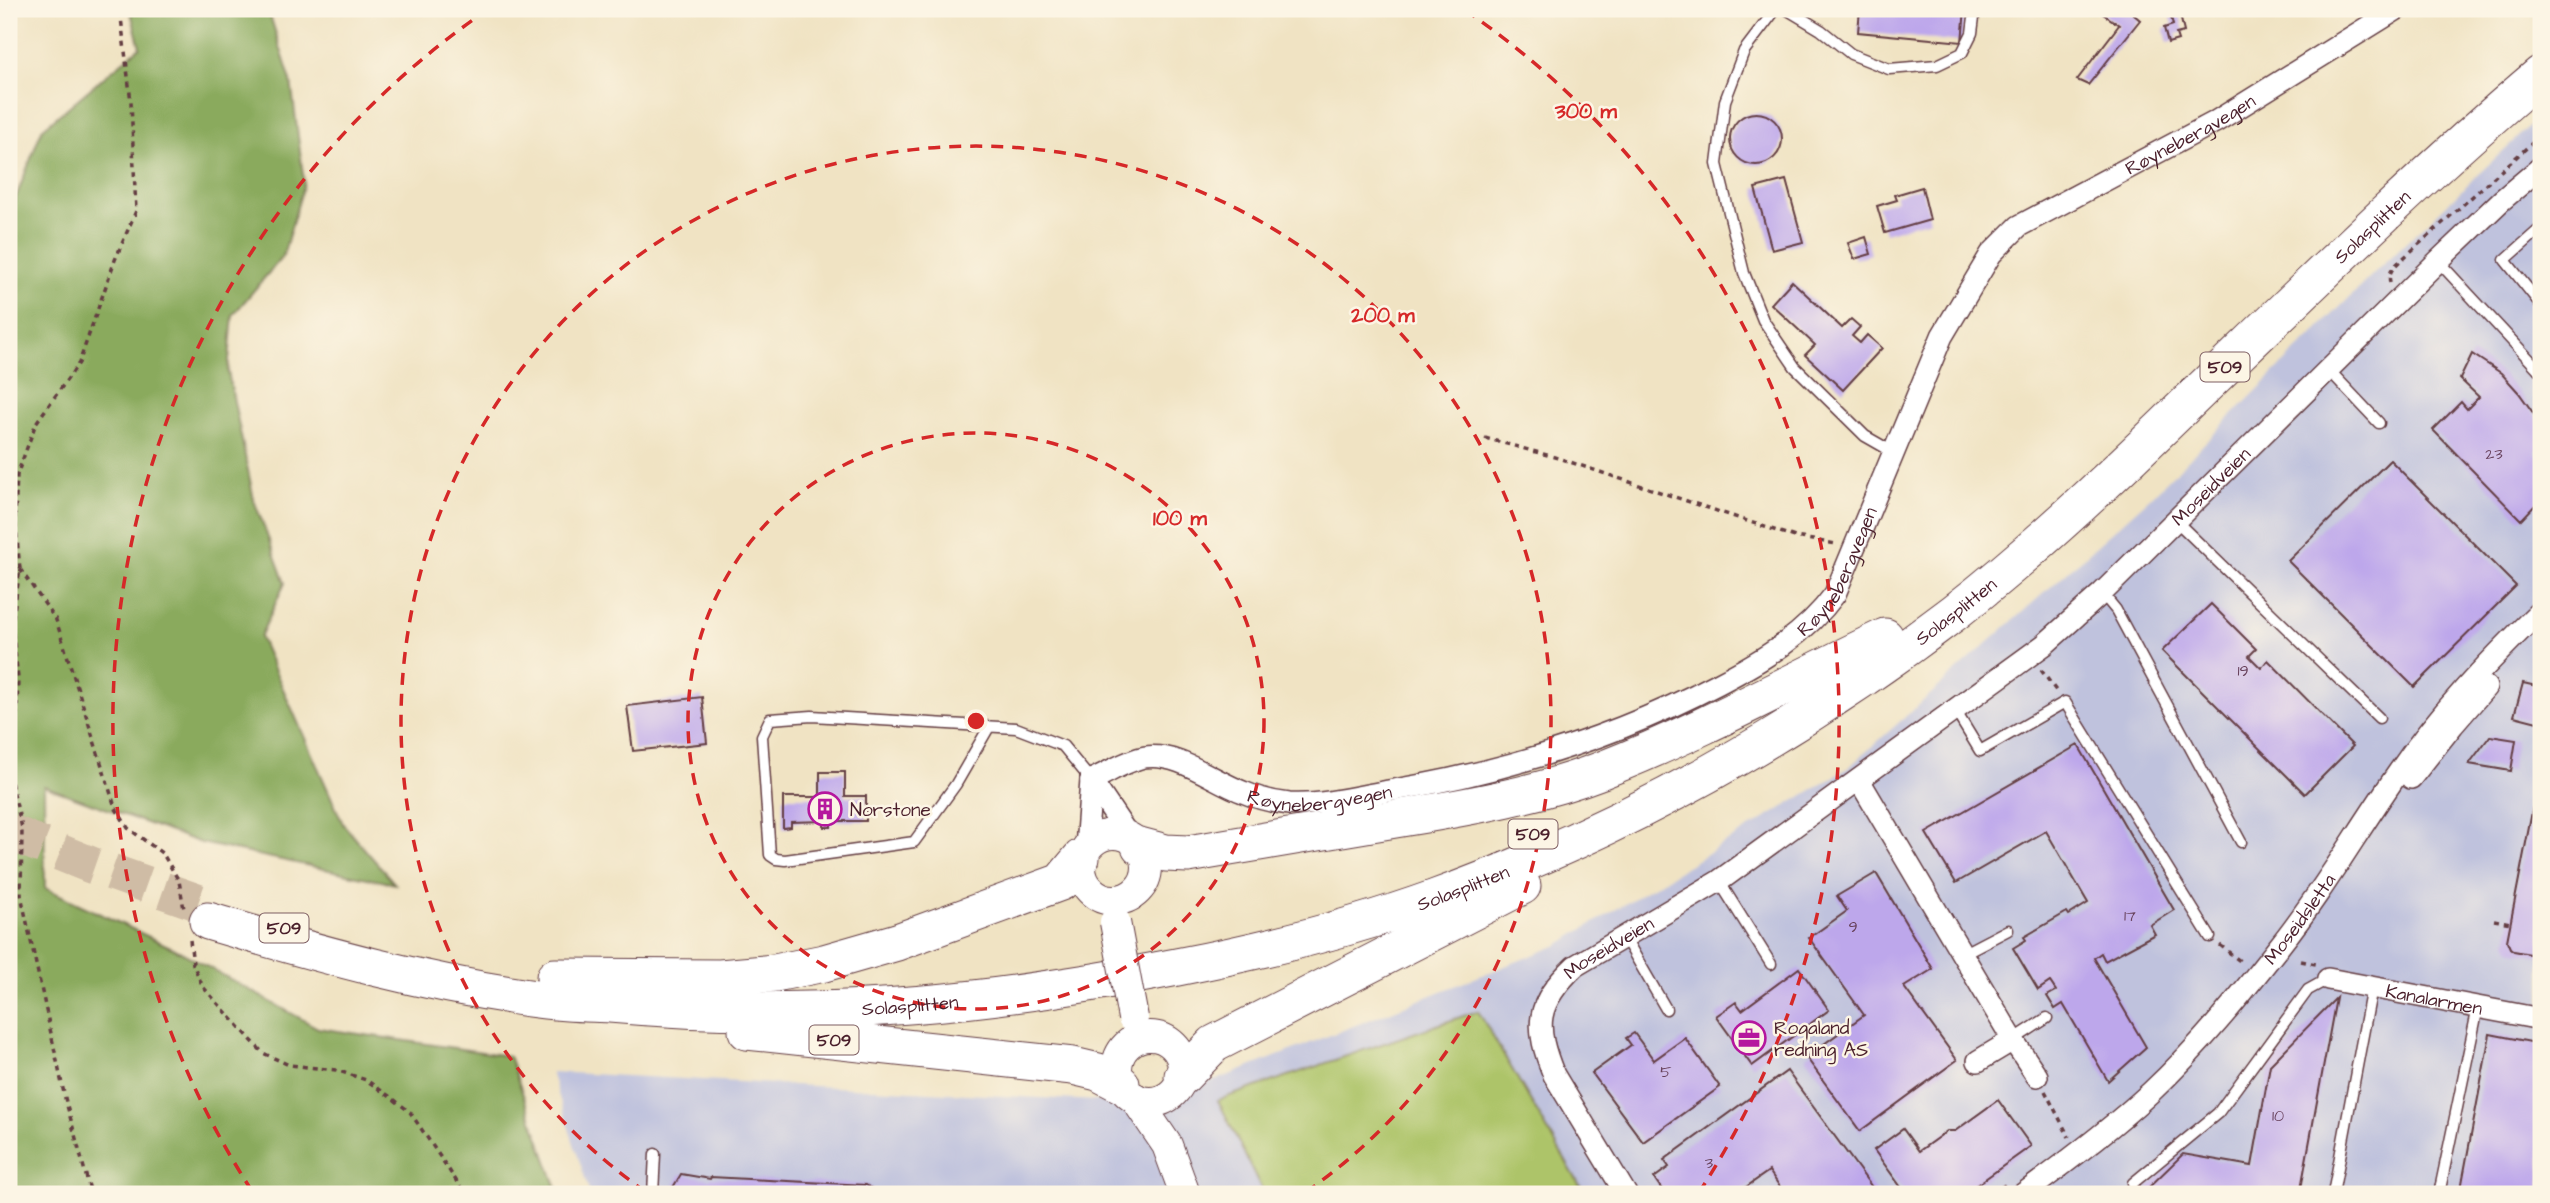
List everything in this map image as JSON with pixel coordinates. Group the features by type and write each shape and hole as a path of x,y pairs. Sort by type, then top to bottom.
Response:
{"highway":[{"name":"Solasplitten","path":"550,988 610,983 723,991 899,987 968,982 1112,961 1241,933 1353,903 1522,839 1601,803 1686,759 1801,692 1885,637 1949,590 2116,442 2404,165 2541,46"},
{"name":"Solasplitten","path":"210,914 357,964 722,1012 900,1007 970,1001 1115,980 1244,954 1432,899 1622,819 1699,779 1822,705 1901,652 2043,539 2412,188 2541,74"},
{"name":"509","path":"1135,842 1166,853 1188,854 1425,814 1503,799 1558,784 1602,771 1762,699 1885,637"},
{"name":"509","path":"1178,1084 1214,1044 1625,830 1699,779"},
{"name":"509","path":"550,988 720,978 775,973 824,964 897,942 1061,882 1083,853"},
{"name":"509","path":"550,988 657,1021 1073,1066 1098,1072 1128,1091"}],"street":[{"name":"Røynebergvegen","path":"1091,780 1141,758 1166,758 1259,798 1290,804 1311,803 1453,779 1556,753 1665,709 1734,674 1793,639 1817,617 1835,594 1942,337 1991,254 2004,239 2019,226 2215,122 2397,9"},
{"name":"Moseidveien","path":"1626,1194 1554,1075 1541,1034 1543,1010 1555,985 1575,966 1719,881 2045,645 2102,593 2438,261 2541,167"},
{"name":"Moseidsletta","path":"2015,1189 2081,1152 2152,1091 2220,1020 2300,919 2440,716 2497,652 2541,610"},
{"name":"Moseidsletta","path":"2045,1194 2090,1161 2161,1101 2229,1030 2312,926 2411,779 2452,725 2541,628"},
{"path":"1091,780 1146,857 1144,882 1122,908 1142,1028 1118,1062 1128,1091 1167,1145 1185,1194"},
{"path":"1091,780 1080,871 1091,892 1122,908"},
{"path":"1859,780 2037,1076"},
{"path":"1083,853 1094,839 1105,834 1118,834 1135,842"},
{"name":"Kanalarmen","path":"2328,979 2541,1019"},
{"path":"1142,1028 1176,1047 1182,1061 1178,1084 1176,1141 1195,1194"},
{"path":"1978,1061 2013,1040"},
{"path":"1128,1091 1155,1102 1178,1084"}],"lane":[{"path":"1776,9 1744,51 1725,101 1717,164 1744,273 1763,320 1795,367 1865,436 1894,452"},
{"path":"1786,9 1821,30 1851,54 1889,69 1937,65 1962,53 1972,33 1975,9"},
{"path":"2541,228 2505,260 2541,304"},
{"path":"2438,261 2541,372"},
{"path":"2328,369 2379,423"},
{"path":"2175,520 2379,718"},
{"path":"2102,593 2116,610 2241,842"},
{"path":"1955,710 1980,751 2065,702 2210,937"},
{"path":"989,727 956,784 914,842 785,860 770,855 762,736 770,719 812,716 1016,728 1063,746 1091,780"},
{"path":"1719,881 1771,964"},
{"path":"1962,954 2008,930"},
{"path":"1625,938 1666,1009"},
{"path":"2133,1183 2218,1113 2308,990 2328,979"},
{"path":"2333,1194 2372,987"},
{"path":"2439,1194 2478,1007"},
{"path":"2013,1040 2047,1018"},
{"path":"653,1194 656,1154"}],"path":[{"path":"9,725 17,713 18,678 12,625 20,569 15,518 17,475 36,424 79,363 115,260 136,211 131,102 120,9"},
{"path":"2395,291 2389,277 2399,262 2541,135"},
{"path":"1485,438 1558,458 1795,537 1855,547"},
{"path":"2036,664 2065,702"},
{"path":"9,774 22,828 21,895 65,1098 91,1194"},
{"path":"2494,920 2511,923"},
{"path":"2210,937 2246,965"},
{"path":"2037,1076 2070,1139 2080,1131"},
{"path":"1993,1194 2015,1189"}],"shaded area":[{"path":"2541,115 2541,1194 590,1194 551,1072 1098,1101 1217,1080 1556,946 1848,768 2150,498 2374,273"}],"green space":[{"path":"130,9 268,9 291,81 304,183 283,256 233,315 228,372 254,500 285,583 260,637 343,824 395,884 201,843 44,786 45,888 179,951 318,1028 509,1056 559,1194 9,1194 9,216 42,129 140,47"},
{"path":"1478,1011 1585,1194 1264,1194 1218,1100"}],"building":[{"path":"1860,9 1965,9 1962,42 1858,32"},
{"path":"2096,9 2137,9 2133,14 2140,20 2088,85 2077,80 2119,25"},
{"path":"2180,15 2184,32 2176,34 2178,40 2168,43 2164,28 2173,25 2171,17"},
{"path":"1756,113 1766,115 1774,121 1780,129 1780,149 1774,157 1766,163 1756,165 1746,163 1738,157 1732,149 1730,139 1732,129 1738,121 1746,115"},
{"path":"1786,180 1803,242 1772,250 1755,188"},
{"path":"1922,187 1930,220 1885,233 1877,206 1897,200 1895,195"},
{"path":"1866,237 1871,254 1854,259 1848,243"},
{"path":"1792,281 1842,328 1851,319 1860,327 1852,336 1860,343 1867,335 1882,348 1843,390 1805,355 1815,345 1771,304"},
{"path":"2472,354 2501,373 2541,424 2541,447 2535,452 2541,459 2541,499 2521,520 2433,430 2461,402 2467,409 2479,397 2460,379"},
{"path":"2390,460 2516,586 2414,687 2288,561"},
{"path":"2211,604 2256,649 2249,656 2261,668 2268,660 2353,746 2305,794 2162,651"},
{"path":"2523,683 2541,687 2541,723 2514,716"},
{"path":"702,697 707,743 633,751 627,706"},
{"path":"2490,736 2516,740 2511,771 2469,764"},
{"path":"2078,745 2174,910 2150,925 2155,934 2105,961 2101,953 2094,958 2146,1047 2108,1081 2063,1004 2055,1009 2047,996 2056,991 2050,982 2038,990 2013,948 2026,940 2024,937 2088,903 2046,831 1956,883 1926,833"},
{"path":"2541,765 2541,956 2514,951 2507,941"},
{"name":"Norstone","path":"820,772 845,772 845,796 866,796 866,821 831,821 831,827 824,827 824,821 791,822 791,827 783,828 783,797 820,797"},
{"path":"1876,873 1933,969 1904,987 1957,1060 1860,1131 1806,1057 1864,1015 1809,938 1847,911 1837,896"},
{"path":"1799,968 1829,1010 1752,1066 1716,1016 1736,1002 1742,1010"},
{"path":"2336,998 2300,1194 2142,1194 2183,1154 2252,1166 2270,1065"},
{"path":"1634,1033 1654,1060 1685,1038 1720,1087 1643,1142 1592,1073 1631,1045 1626,1038"},
{"path":"2490,1034 2541,1044 2541,1194 2460,1194"},
{"path":"1787,1071 1877,1194 1785,1194 1769,1171 1736,1194 1665,1194 1654,1178 1669,1167 1664,1160"},
{"path":"1998,1100 2031,1146 1964,1194 1906,1194 1874,1150 1903,1129 1919,1151 1947,1131 1955,1131"},
{"path":"681,1174 710,1179 866,1185 880,1194 669,1194"}],"tunnel":[{"path":"9,832 91,865 211,907"}],"place":[{"name":"Norstone","path":"825,809"},
{"name":"Rogaland redning AS","path":"1749,1038"}]}
